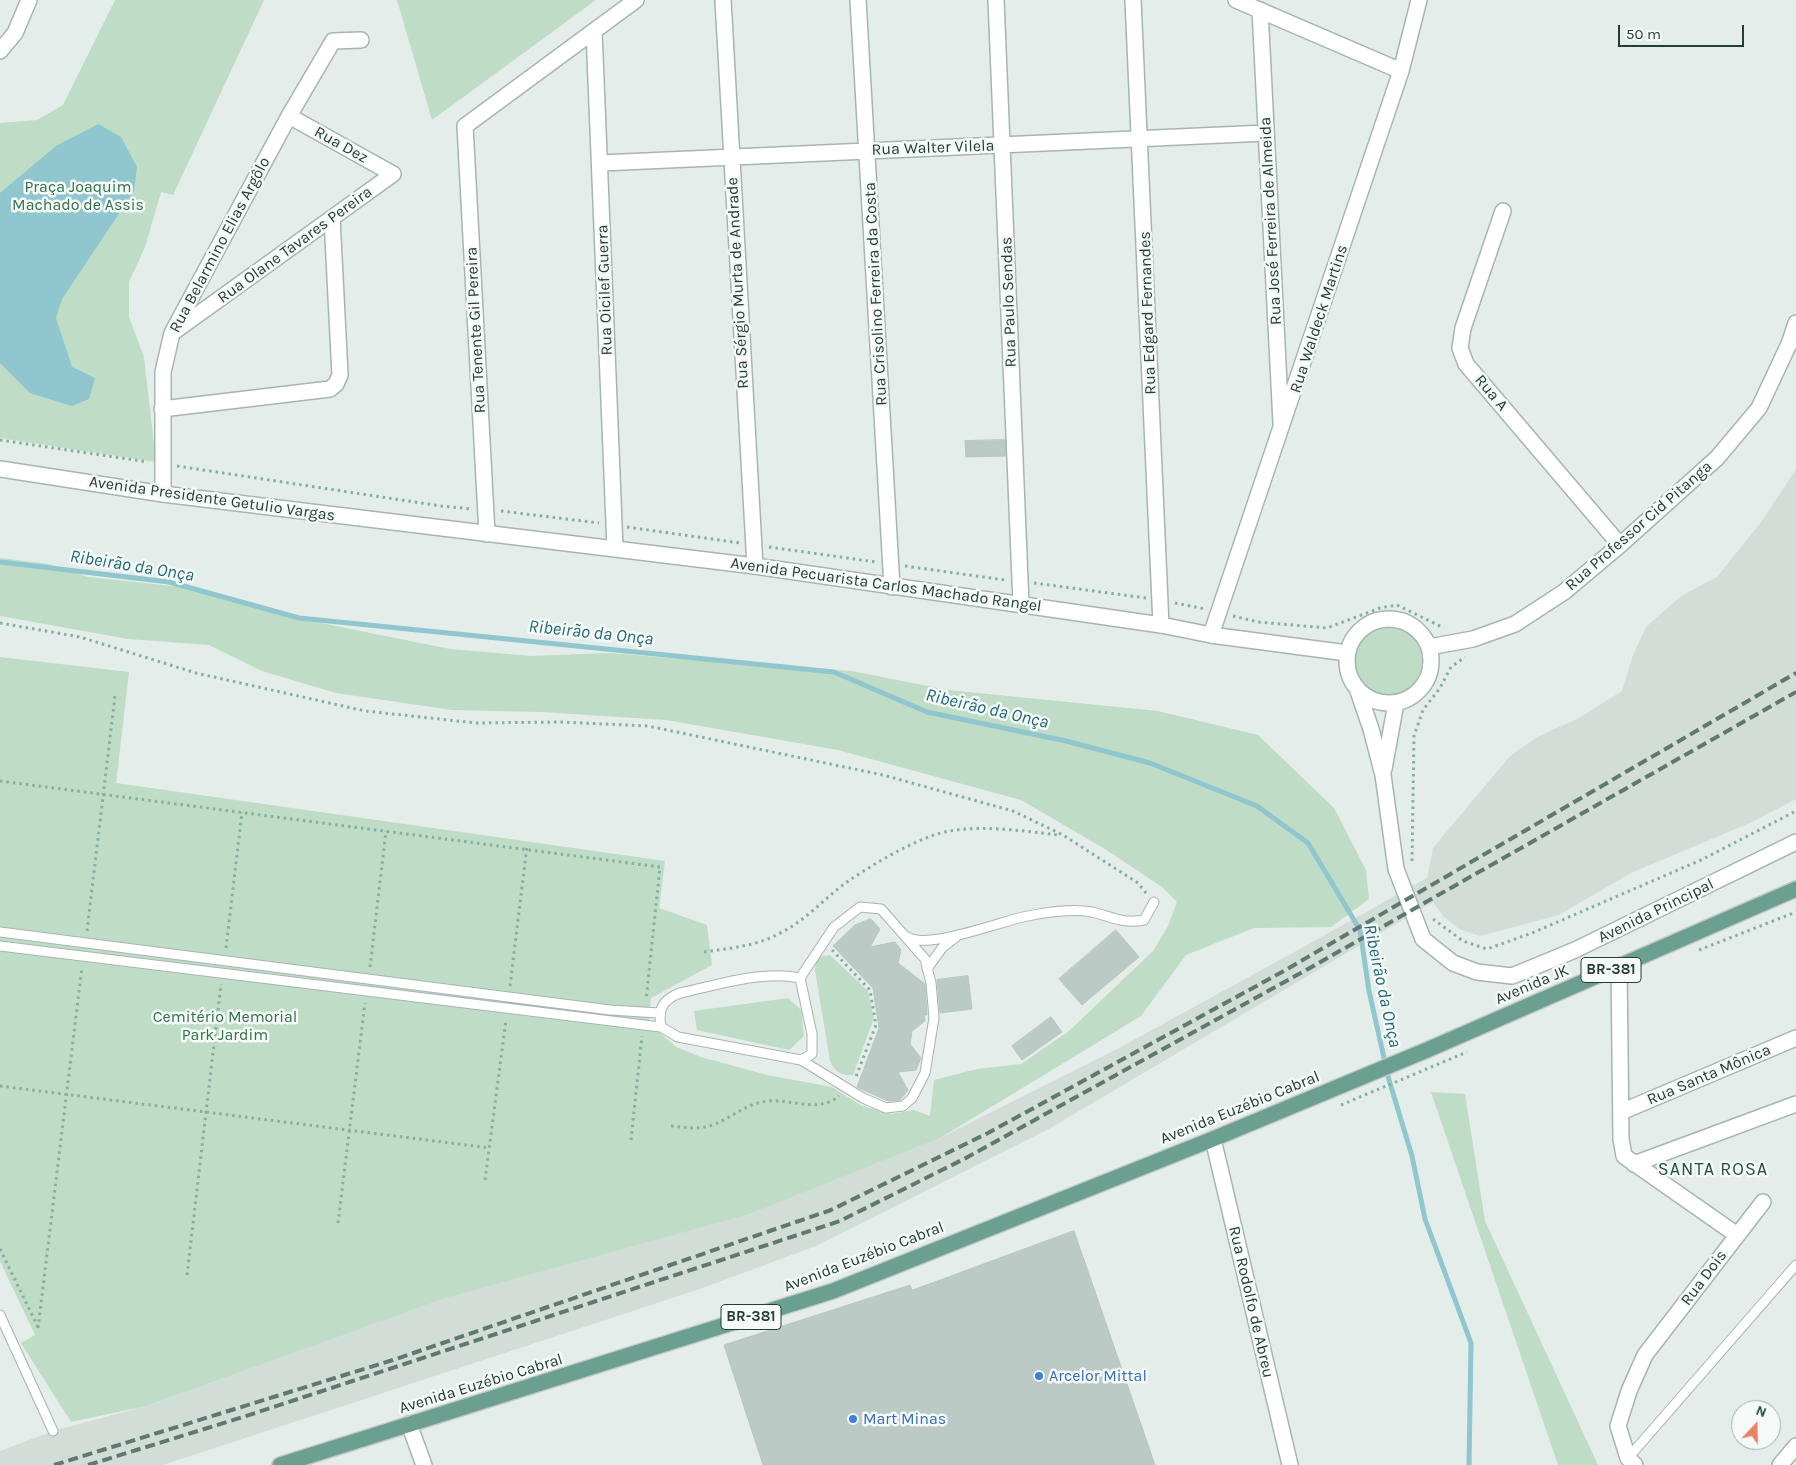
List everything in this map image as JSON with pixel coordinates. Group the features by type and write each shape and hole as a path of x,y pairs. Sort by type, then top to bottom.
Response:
{"main road":[{"name":"Avenida JK","path":"1336,1088 1796,890"},
{"name":"Avenida Euzébio Cabral","path":"280,1465 833,1291 1336,1088"}],"street":[{"path":"0,51 15,33 30,0"},
{"path":"594,31 636,0"},
{"name":"Rua Sérgio Murta de Andrade","path":"723,0 755,566"},
{"name":"Rua Crisolino Ferreira da Costa","path":"858,0 892,587"},
{"name":"Rua Paulo Sendas","path":"996,0 1021,604"},
{"name":"Rua Edgard Fernandes","path":"1133,0 1161,625"},
{"path":"1236,0 1402,71"},
{"name":"Rua Waldeck Martins","path":"1211,635 1402,71 1420,0"},
{"name":"Rua José Ferreira de Almeida","path":"1260,10 1281,432"},
{"name":"Rua Tenente Gil Pereira","path":"487,534 465,126 594,31"},
{"name":"Rua Oicilef Guerra","path":"594,31 601,163 615,548"},
{"name":"Rua Belarmino Elias Argôlo","path":"163,494 163,372 172,333 289,116 333,41 361,40"},
{"name":"Rua Dez","path":"289,116 393,174"},
{"name":"Rua Walter Vilela","path":"601,163 1266,133"},
{"name":"Rua Olane Tavares Pereira","path":"172,333 393,174"},
{"name":"Rua A","path":"1503,212 1463,328 1460,348 1466,364 1620,545"},
{"path":"162,408 330,389 336,384 340,375 332,218"},
{"name":"Rua Professor Cid Pitanga","path":"1428,647 1473,639 1515,624 1564,592 1620,545 1717,458 1759,408 1792,341 1796,323"},
{"name":"Avenida Presidente Getulio Vargas","path":"0,469 163,494 425,526"},
{"name":"Avenida Pecuarista Carlos Machado Rangel","path":"425,526 755,566 1161,625 1211,635 1347,653"},
{"path":"1385,619 1398,620 1412,626 1422,635 1428,647 1430,671 1425,683 1412,696 1396,703 1382,703 1369,698 1358,691 1348,673 1347,653 1360,630 1371,622 1385,619"},
{"name":"Avenida Principal","path":"1358,691 1371,728 1383,776 1396,869 1423,939 1453,964 1476,972 1512,976 1575,950 1796,842"},
{"name":"Avenida Principal","path":"1383,776 1396,703"},
{"path":"1619,966 1621,1112 1624,1156 1737,1235"},
{"name":"Rua Santa Mônica","path":"1621,1112 1796,1038"},
{"path":"1634,1164 1796,1104"},
{"name":"Rua Rodolfo de Abreu","path":"1212,1139 1290,1465"},
{"name":"Rua Dois","path":"1631,1461 1618,1426 1629,1391 1645,1355 1763,1202"},
{"path":"409,1424 424,1465"},
{"path":"1780,1465 1796,1446"}],"lane":[{"path":"903,934 911,939 943,939 1022,918 1073,910 1092,912 1129,923 1144,920 1154,902"},
{"path":"0,946 661,1027 678,1037 801,1060 863,1098 886,1108 903,1106 912,1098 925,1073 934,1018 925,959 881,909 860,906 834,927 800,978 812,1034 812,1054 801,1060"},
{"path":"0,932 610,1010 659,1013"},
{"path":"927,969 942,948 965,933"},
{"path":"661,1027 659,1013 662,1005 669,997 680,993 759,978 784,975 800,978"},
{"path":"1631,1461 1796,1265"},
{"path":"0,1315 53,1432"}],"path":[{"path":"0,623 80,637 196,673 365,710 476,723 561,722 658,728 865,771 950,792 1013,811 1063,835 1138,883 1154,902"},
{"path":"1412,869 1414,736 1423,710 1440,688 1451,667 1472,654"},
{"path":"85,943 115,696"},
{"path":"0,781 660,867"},
{"path":"1431,918 1463,941 1488,949 1532,933 1701,860 1796,811"},
{"path":"224,961 242,812"},
{"path":"704,952 749,946 784,932 847,882 890,856 932,836 982,828 1063,835"},
{"path":"368,979 386,831"},
{"path":"0,1249 38,1328 83,956"},
{"path":"187,1275 222,973"},
{"path":"338,1223 367,991"},
{"path":"1380,1089 1401,1081"},
{"path":"0,1086 490,1148"}],"shaded area":[{"path":"1796,469 1796,799 1752,822 1631,873 1559,915 1480,936 1459,929 1443,916 1433,902 1047,1130 816,1246 697,1290 163,1465 0,1465 0,1451 53,1431 146,1406 446,1297 750,1214 940,1138 1119,1048 1287,956 1427,878 1433,848 1510,756 1537,737 1579,718 1622,691 1633,655 1646,627 1681,596 1717,577 1762,521"}],"green space":[{"name":"Praça Joaquim Machado de Assis","path":"115,0 264,0 173,195 161,192 145,247 129,282 129,317 144,357 156,462 0,438 0,123 37,120 63,105"},
{"path":"397,0 596,0 432,120"},
{"name":"Cemitério Memorial Park Jardim","path":"0,558 49,564 88,577 192,588 316,622 450,649 532,656 610,653 751,665 852,671 948,690 1158,711 1258,735 1334,808 1366,870 1369,899 1331,927 1254,928 1186,955 1141,1016 940,1138 750,1214 445,1298 146,1406 71,1422 21,1343 35,1335 0,1261 0,657 129,672 116,783 665,861 659,908 707,925 712,965 651,998 648,1028 658,1031 676,1047 701,1057 767,1075 832,1087 862,1106 892,1114 914,1110 930,1116 934,1080 977,1069 1021,1064 1069,1031 1153,951 1168,926 1177,902 1162,887 1105,849 1021,800 838,750 666,720 541,712 452,710 336,693 262,671 209,645 128,639 0,616"},
{"path":"1381,627 1395,627 1407,632 1417,642 1422,654 1422,668 1417,680 1407,690 1395,695 1381,695 1369,690 1359,680 1354,668 1354,654 1359,642 1369,632"},
{"path":"830,955 868,991 874,1018 853,1075 845,1075 839,1072 830,1061 815,970 816,960 822,956"},
{"path":"788,998 801,1010 804,1036 789,1050 697,1030 694,1011"},
{"path":"1431,1092 1465,1094 1485,1221 1598,1465 1558,1465"}],"water":[{"path":"98,124 121,137 137,167 134,191 62,299 56,318 72,367 95,378 89,399 72,406 30,393 0,363 0,193 56,146"}],"building":[{"path":"1005,440 1006,456 966,457 965,441"},
{"path":"871,919 880,929 870,947 895,942 901,950 898,963 925,984 927,1015 924,1015 925,1021 912,1031 910,1044 921,1058 916,1070 898,1072 908,1090 900,1100 888,1101 857,1087 879,1028 873,988 833,946 855,925"},
{"path":"1116,930 1139,957 1082,1005 1059,979"},
{"path":"968,976 972,1009 940,1013 937,980"},
{"path":"1051,1017 1062,1032 1022,1060 1012,1046"},
{"path":"1074,1231 1155,1465 763,1465 724,1345 910,1285 912,1290"}],"waterway":[{"name":"Ribeirão da Onça","path":"0,562 169,582 299,618 834,672 927,712 1066,741 1150,763 1257,806 1308,843 1360,930 1369,991 1389,1080 1412,1156 1425,1219 1471,1343 1469,1465"}],"railway":[{"path":"54,1465 393,1360 831,1210 988,1133 1282,972 1796,673"},
{"path":"88,1465 243,1417 840,1221 964,1159 1308,969 1796,692"}],"place":[{"name":"Arcelor Mittal","path":"1039,1376"},
{"name":"Mart Minas","path":"853,1419"}],"district":[{"name":"SANTA ROSA","path":"1713,1170"}]}
